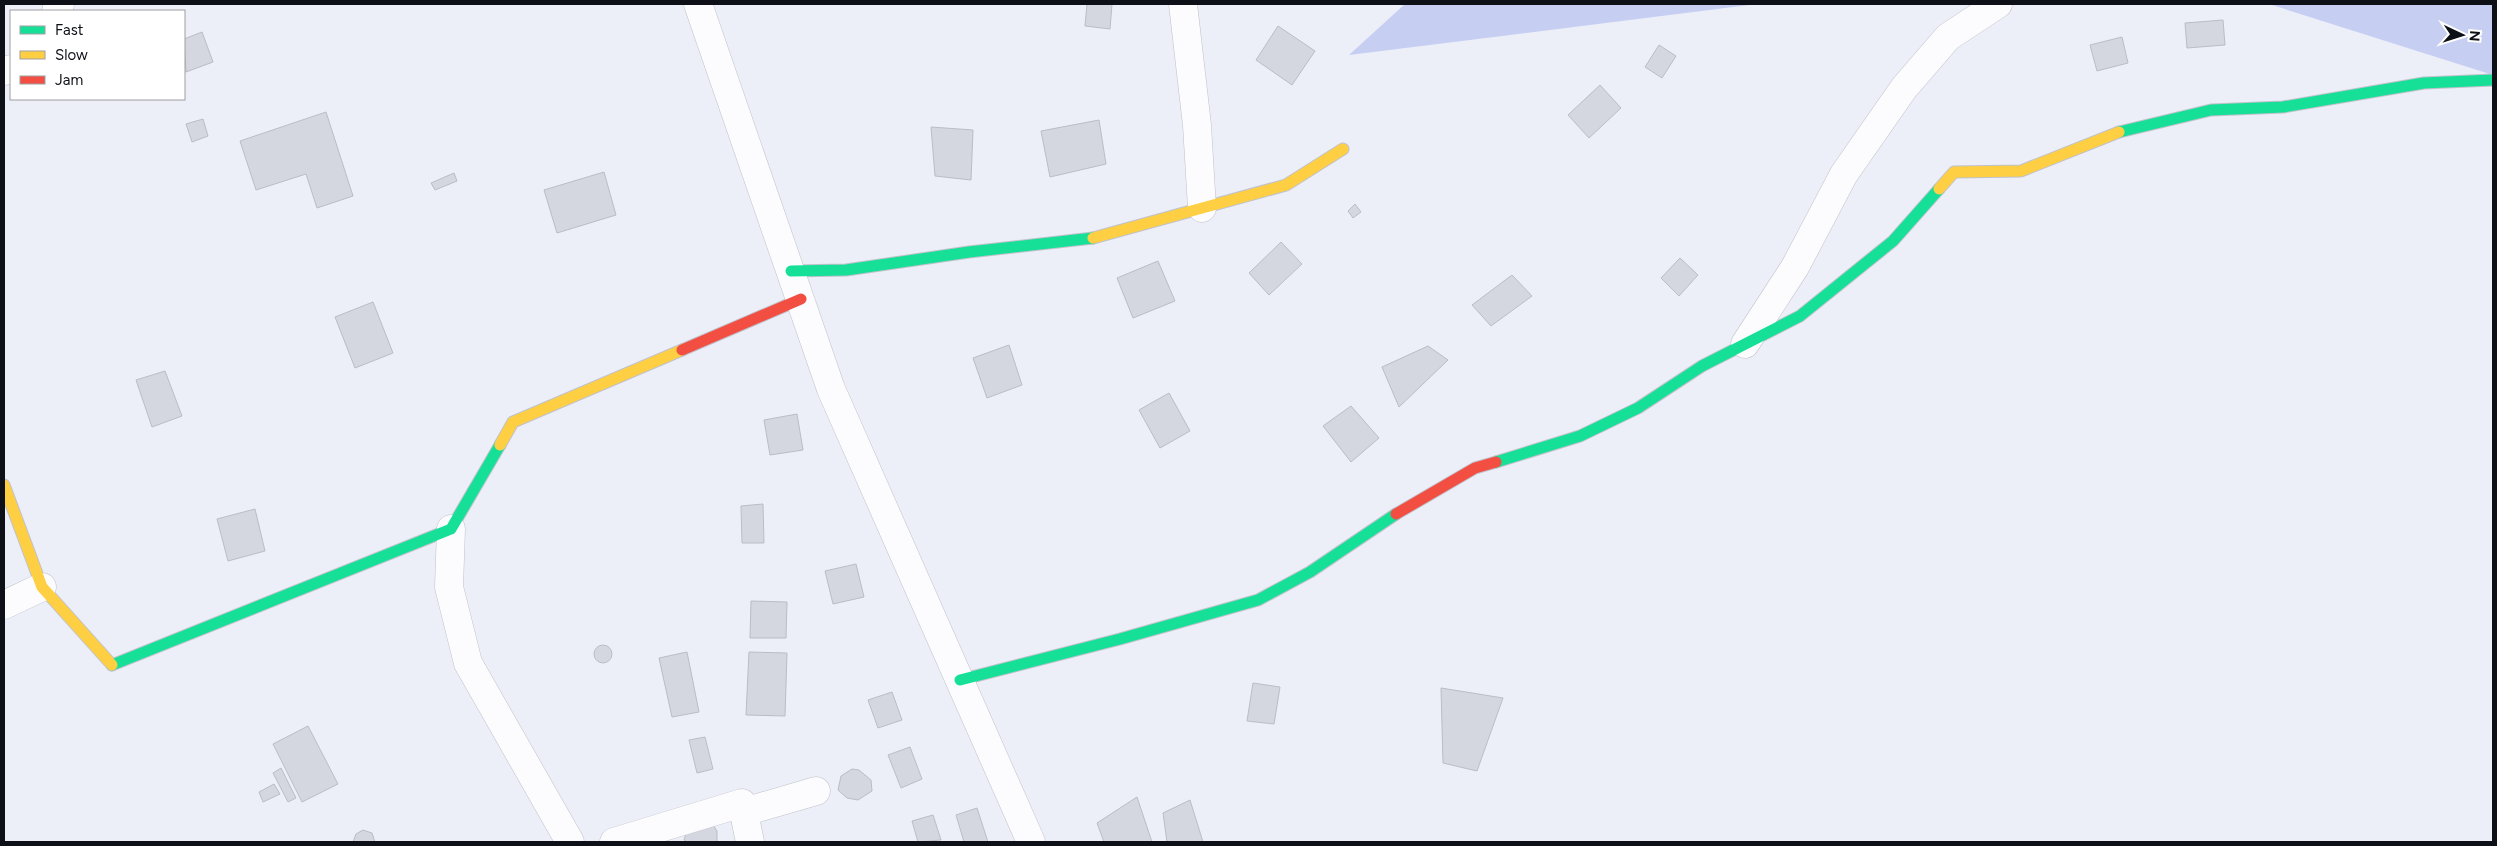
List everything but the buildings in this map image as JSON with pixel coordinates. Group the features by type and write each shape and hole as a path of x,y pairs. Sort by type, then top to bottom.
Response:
{"street":[{"path":"698,4 832,389 1031,842"},
{"path":"1183,4 1196,126 1202,208"},
{"path":"1745,344 1795,267 1844,174 1904,88 1948,37 1998,4"},
{"path":"960,680 1120,639 1258,600 1310,572 1416,501 1475,468 1580,436 1638,408 1702,366 1800,316 1892,241 1954,172 2021,171 2120,131 2211,110 2283,107 2347,94 2424,84 2493,80"},
{"path":"791,271 846,270 969,252 1088,239 1286,185 1343,149"},
{"path":"570,842 468,663 449,587 451,529 513,422 801,299"},
{"path":"4,485 42,587 112,665 451,529"},
{"path":"4,605 42,587"},
{"path":"744,812 816,790"},
{"path":"614,842 742,804 750,842"}],"shaded area":[{"path":"1405,4 1757,4 1349,55"},
{"path":"2269,4 2493,4 2493,75"}],"traffic: fast":[{"path":"2119,132 2211,110 2283,107 2424,83 2493,80"},
{"path":"1496,462 1580,436 1638,408 1702,366 1800,316 1893,241 1939,189"},
{"path":"791,271 846,270 969,252 1093,238"},
{"path":"112,665 451,529 500,445"},
{"path":"960,680 1120,639 1258,600 1310,572 1396,514"}],"traffic: slow":[{"path":"1939,189 1954,172 2021,171 2119,132"},
{"path":"1093,238 1286,185 1343,149"},
{"path":"500,445 513,422 682,350"},
{"path":"4,485 42,587 112,665"}],"traffic: jam":[{"path":"682,350 801,299"},
{"path":"1396,514 1475,468 1496,462"}]}
